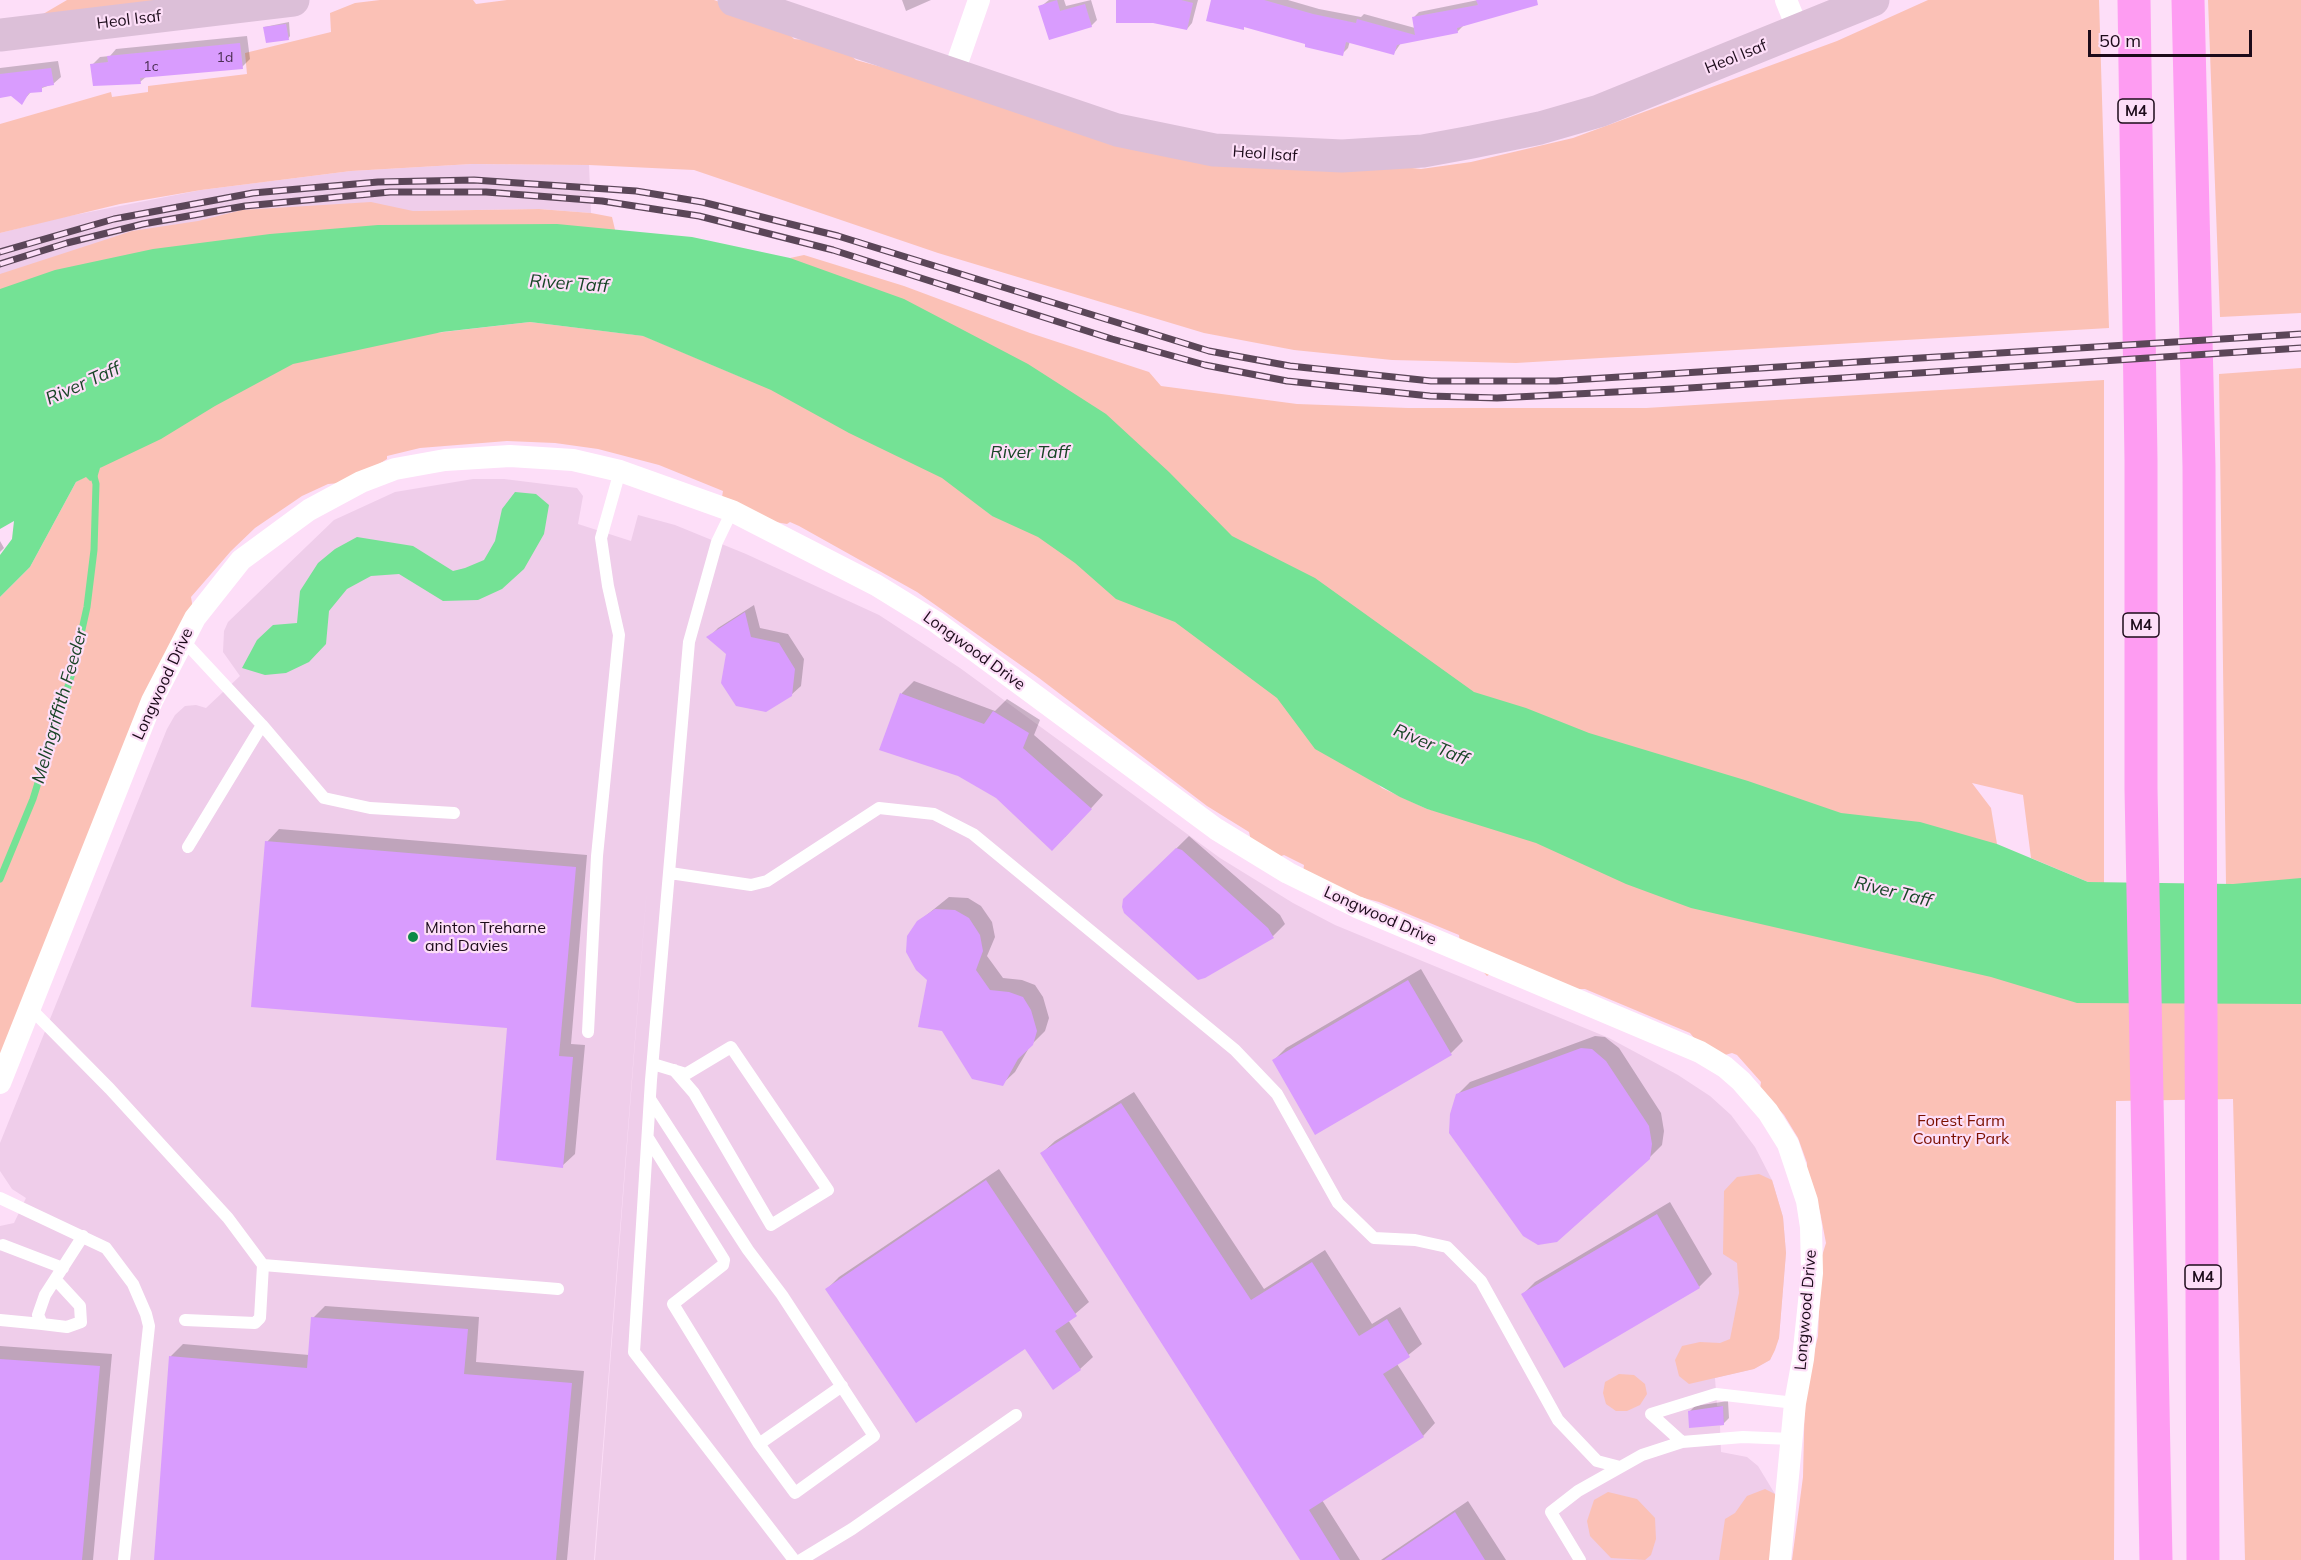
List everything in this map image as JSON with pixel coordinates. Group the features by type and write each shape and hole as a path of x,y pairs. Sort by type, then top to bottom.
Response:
{"highway":[{"name":"M4","path":"2134,0 2141,460 2141,789 2156,1560"},
{"name":"M4","path":"2188,0 2195,219 2199,466 2203,1560"},
{"name":"M4","path":"2204,1462 2214,1560"},
{"name":"M4","path":"2148,1560 2153,1466"}],"main road":[{"name":"Heol Isaf","path":"0,35 202,6 293,0"},
{"name":"Heol Isaf","path":"734,0 1056,112 1167,142 1253,154 1382,155 1472,142 1540,128 1599,111 1799,32 1873,0"}],"street":[{"path":"953,75 979,0"},
{"path":"1786,0 1799,32"},
{"name":"Longwood Drive","path":"0,1083 152,701 182,639 207,601 241,560 309,510 378,475 445,459 549,457 620,471 732,511 833,561 936,622 1216,829 1288,873 1356,907 1700,1052 1725,1067 1754,1094 1788,1144 1807,1200 1813,1255 1803,1359 1791,1439 1780,1560"}],"lane":[{"path":"588,1032 597,856 619,635 601,538 620,471"},
{"path":"732,511 717,542 688,642 650,1099 634,1352 794,1560"},
{"path":"182,639 262,725 324,798 370,808 454,813"},
{"path":"188,848 262,725"},
{"path":"670,873 751,885 767,881 879,808 934,814 973,834 1235,1050 1277,1094 1338,1203 1374,1238 1414,1240 1447,1247 1481,1281 1558,1420 1597,1461 1620,1467"},
{"path":"30,1008 110,1089 228,1218 263,1265 260,1318 255,1323 185,1320"},
{"path":"653,1064 674,1070 686,1074 731,1047 828,1190 771,1225 694,1093 674,1070"},
{"path":"648,1138 724,1260 723,1265 673,1304 759,1443 795,1493 874,1436 782,1295 748,1250 650,1099"},
{"path":"0,1198 106,1248 134,1284 149,1326 124,1560"},
{"path":"42,1324 38,1315 45,1295 83,1236"},
{"path":"3,1245 63,1268"},
{"path":"263,1265 558,1289"},
{"path":"0,1320 67,1327 81,1322 80,1306 56,1280"},
{"path":"759,1443 842,1386"},
{"path":"1682,1442 1651,1414 1716,1394 1795,1403"},
{"path":"801,1560 852,1529 1016,1415"},
{"path":"1580,1560 1551,1512 1578,1491 1642,1455 1682,1442 1743,1437 1791,1439"}],"shaded area":[{"path":"472,164 589,165 591,213 539,209 413,211 0,281 0,233 59,218 201,190 351,171"},
{"path":"473,479 504,479 577,488 583,496 578,524 631,541 638,515 675,525 746,554 879,615 960,668 1220,858 1293,903 1335,925 1609,1038 1678,1075 1710,1096 1731,1115 1755,1147 1772,1180 1783,1217 1786,1253 1779,1338 1770,1360 1754,1369 1715,1378 1717,1406 1723,1406 1724,1425 1720,1426 1721,1452 1747,1457 1758,1466 1775,1494 1752,1501 1722,1560 595,1560 648,874 594,1560 0,1560 0,1226 14,1223 26,1198 12,1189 0,1171 0,1143 167,729 175,715 185,706 196,705 206,708 240,676 223,652 224,631 228,622 334,520 395,492"}],"green space":[{"path":"67,0 174,0 38,17"},
{"path":"380,0 473,0 476,4 507,0 714,0 777,22 794,39 836,43 856,60 984,95 1376,164 1421,169 1471,162 1573,138 1837,41 1928,0 2099,0 2109,328 1516,363 1392,360 1294,350 1204,333 938,253 694,170 589,165 472,164 351,171 201,190 120,204 0,233 0,124 111,92 112,97 148,92 148,86 247,74 245,53 331,32 330,13 355,3"},
{"path":"2208,0 2301,0 2301,313 2220,317"},
{"path":"371,202 413,211 539,209 591,213 612,217 617,238 0,298 0,274 132,231 198,221 242,210"},
{"path":"804,255 904,286 1030,333 1149,372 1161,386 1297,404 1408,408 1646,408 2104,380 2104,883 2088,882 2031,858 2023,795 1972,783 1991,808 1997,844 1996,853 1978,858 1491,713 790,258"},
{"name":"Forest Farm Country Park","path":"530,322 644,336 748,380 765,382 923,459 992,516 1007,514 1157,605 1253,668 1382,788 1427,809 2301,995 2301,1560 2245,1560 2233,1099 2116,1101 2114,1560 1792,1560 1803,1477 1805,1390 1818,1336 1821,1259 1826,1243 1820,1212 1807,1173 1807,1163 1798,1138 1784,1115 1760,1089 1761,1082 1737,1055 1732,1053 1718,1057 1702,1048 1690,1033 1585,989 1569,989 1505,964 1487,976 1460,946 1459,935 1379,902 1349,894 1303,872 1304,865 1284,855 1276,858 1251,841 1249,832 1207,806 1039,678 917,592 799,526 790,522 787,524 775,522 722,497 723,491 659,465 598,449 555,443 507,441 420,448 387,456 387,459 379,464 340,483 328,484 302,496 255,528 231,551 191,597 193,609 0,1058 0,597 30,567 76,482 100,468 177,392 360,338 435,333"},
{"path":"2301,368 2301,899 2232,895 2226,884 2219,374"},
{"path":"1759,1174 1772,1180 1783,1217 1786,1253 1779,1338 1775,1350 1770,1360 1754,1369 1689,1384 1679,1376 1675,1360 1682,1346 1700,1342 1720,1343 1730,1339 1739,1293 1737,1263 1723,1254 1724,1191 1737,1177"},
{"path":"1619,1374 1634,1375 1645,1384 1647,1394 1640,1405 1627,1411 1616,1411 1606,1404 1603,1393 1605,1382"},
{"path":"1765,1489 1775,1494 1777,1501 1774,1560 1719,1560 1725,1519 1735,1513 1747,1496"},
{"path":"1608,1492 1637,1499 1655,1518 1656,1539 1651,1555 1645,1560 1611,1558 1590,1536 1587,1521 1594,1500"}],"water":[{"name":"River Taff","path":"557,224 692,237 790,258 904,299 1028,364 1106,414 1169,472 1232,536 1315,578 1474,692 1526,708 1589,733 1748,781 1841,813 1920,822 1997,844 2088,882 2233,884 2301,878 2301,1004 2077,1003 1991,977 1691,908 1626,884 1536,843 1427,809 1400,797 1315,749 1277,698 1175,622 1116,599 1075,563 1038,537 992,516 942,478 849,433 771,390 643,336 530,322 442,332 293,364 215,406 161,439 100,468 97,478 90,481 86,477 76,482 30,567 0,597 0,555 12,539 14,521 0,529 0,289 55,270 153,249 270,234 378,225"},
{"path":"515,492 536,494 549,505 544,534 524,569 502,589 478,600 443,601 399,574 371,576 347,589 329,611 326,644 309,662 286,673 265,675 242,668 257,640 273,625 297,623 300,591 318,563 335,549 357,537 413,546 453,571 465,568 484,560 495,541 502,509"}],"building":[{"path":"1057,0 1060,11 1085,4 1092,27 1049,40 1038,6"},
{"path":"1116,0 1181,0 1193,3 1187,30 1153,23 1116,23"},
{"path":"1211,0 1264,0 1313,14 1356,23 1357,19 1415,35 1412,17 1478,5 1476,0 1537,0 1538,5 1457,28 1458,33 1397,45 1394,55 1346,42 1343,56 1305,47 1305,44 1244,27 1244,30 1206,21"},
{"path":"286,24 289,40 266,43 263,27"},
{"path":"240,43 243,69 140,78 141,84 93,86 90,64 108,62 107,56"},
{"path":"51,68 54,85 42,87 42,92 29,93 22,105 11,96 0,98 0,74"},
{"path":"745,612 751,637 779,643 795,669 792,696 766,712 736,706 721,683 726,654 706,637"},
{"path":"900,693 984,724 993,711 1029,733 1023,748 1092,809 1052,851 996,798 958,776 879,750"},
{"name":"Minton Treharne and Davies","path":"265,841 576,867 559,1056 573,1057 563,1168 496,1160 507,1028 251,1007"},
{"path":"1176,848 1182,850 1268,928 1274,938 1198,980 1124,913 1122,907 1123,899"},
{"path":"935,909 955,910 969,918 980,935 983,951 976,970 990,990 1009,992 1023,997 1031,1010 1037,1031 1033,1045 1018,1059 1003,1086 972,1079 942,1031 918,1027 927,980 916,970 906,952 907,936 917,921"},
{"path":"1408,980 1452,1055 1315,1135 1272,1060"},
{"path":"1581,1048 1592,1049 1606,1061 1649,1126 1652,1144 1650,1159 1557,1242 1538,1245 1523,1236 1449,1133 1450,1114 1456,1094"},
{"path":"1121,1103 1251,1300 1312,1262 1359,1336 1387,1319 1410,1357 1383,1374 1424,1437 1309,1510 1340,1560 1300,1560 1040,1153"},
{"path":"986,1180 1077,1316 1055,1331 1081,1370 1053,1390 1025,1349 916,1423 825,1289"},
{"path":"1657,1214 1700,1288 1564,1368 1521,1294"},
{"path":"311,1317 468,1329 464,1374 572,1383 556,1560 154,1560 169,1356 307,1368"},
{"path":"0,1359 100,1366 82,1560 0,1560"},
{"path":"1723,1406 1724,1425 1689,1428 1688,1411"},
{"path":"1455,1512 1485,1560 1384,1560"}],"waterway":[{"name":"Melingriffith Feeder","path":"0,879 33,799 73,670 87,607 94,550 96,484 93,473"}],"railway":[{"path":"0,252 114,219 253,193 378,182 474,180 636,191 702,202 838,236 1209,351 1290,366 1431,381 1556,381 2301,334"},
{"path":"0,264 67,243 143,224 245,206 390,192 486,192 602,201 699,216 833,250 1112,339 1205,365 1287,381 1430,396 1497,398 1674,389 2301,348"}],"place":[{"name":"Minton Treharne and Davies","path":"413,937"}]}
